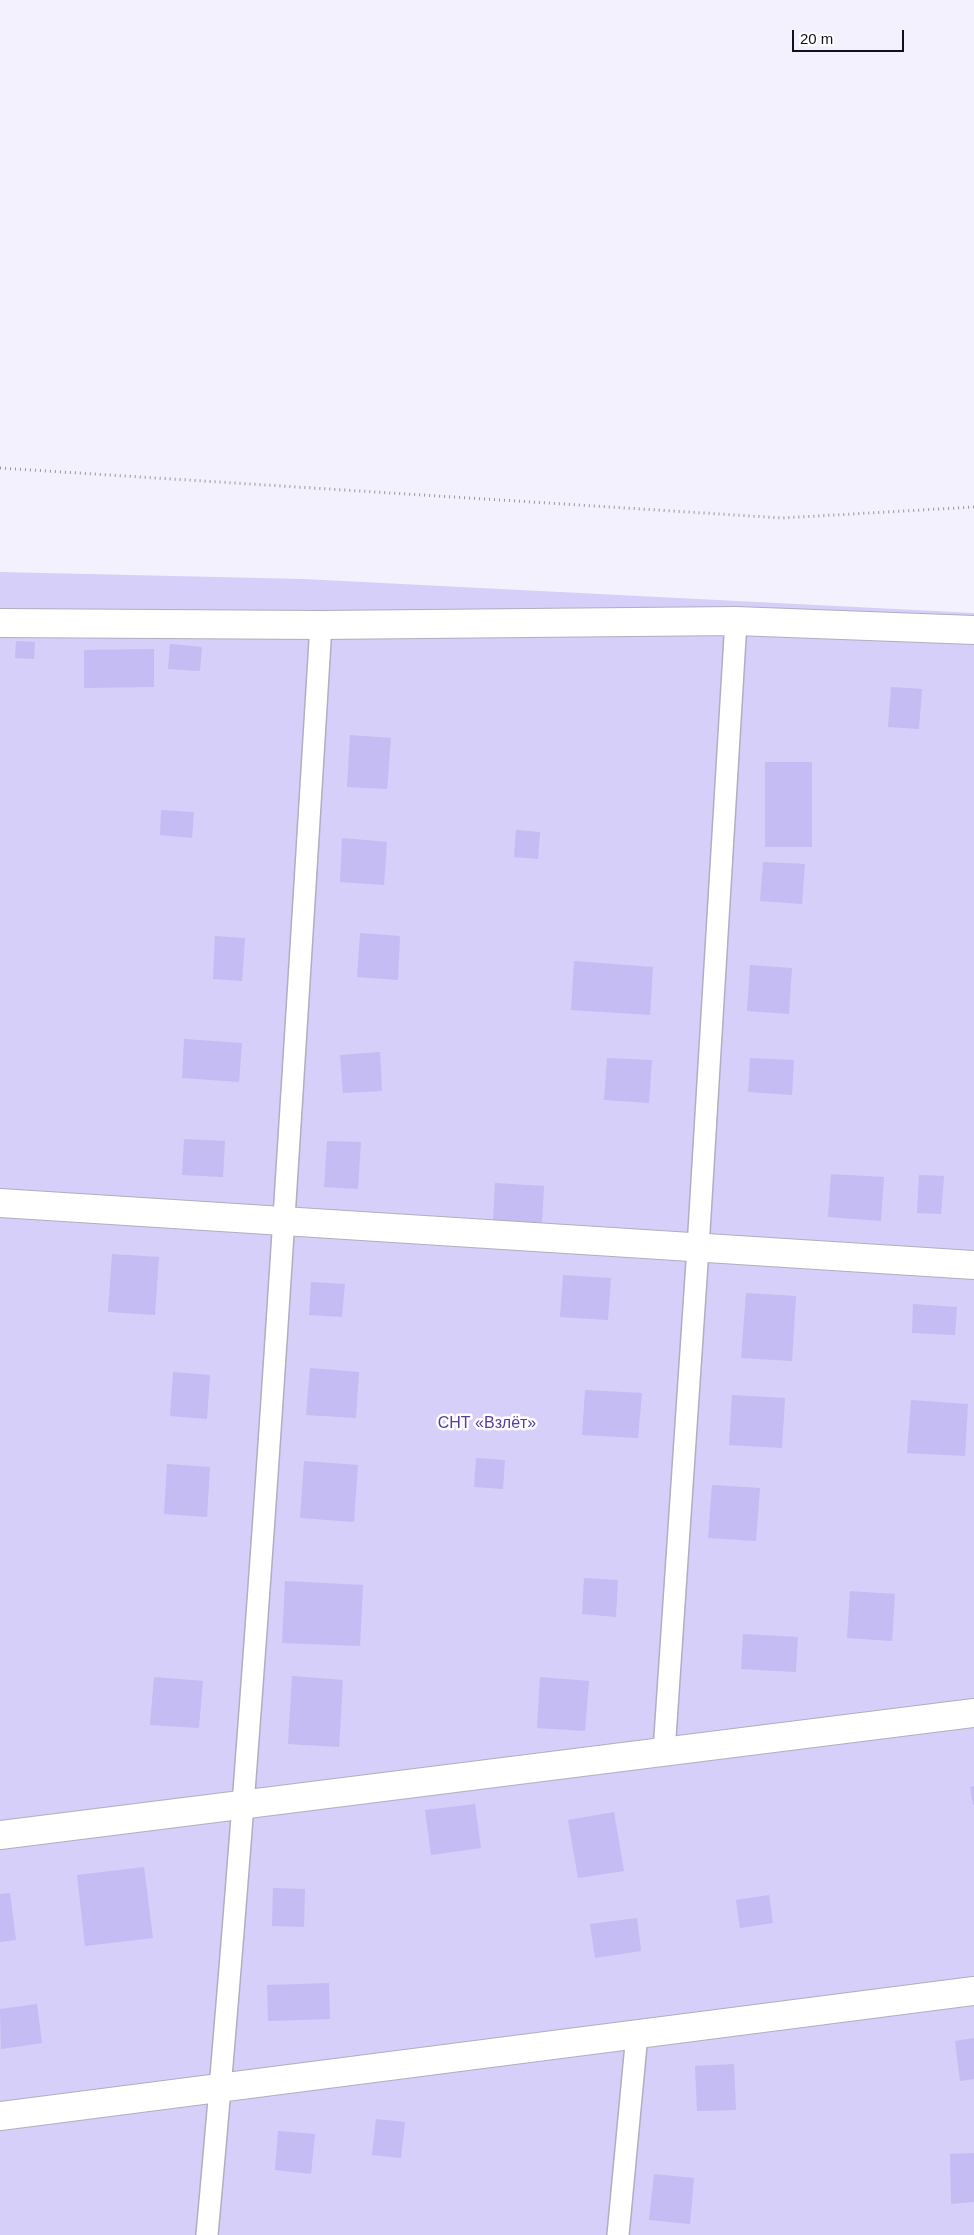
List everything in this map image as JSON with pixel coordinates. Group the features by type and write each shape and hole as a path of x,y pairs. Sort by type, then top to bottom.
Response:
{"street":[{"path":"0,623 320,625 736,621 974,630"},
{"path":"0,1204 974,1265"},
{"path":"0,1835 974,1713"},
{"path":"0,2116 974,1991"}],"lane":[{"path":"664,1752 698,1248 736,621"},
{"path":"207,2235 243,1805 284,1222 320,625"},
{"path":"618,2235 637,2034"}],"path":[{"path":"0,468 782,518 974,506"}],"green space":[{"name":"СНТ «Взлёт»","path":"0,572 303,579 974,613 974,2235 0,2235"}],"building":[{"path":"16,641 35,642 34,659 15,658"},
{"path":"170,644 202,647 200,671 168,669"},
{"path":"154,649 154,687 84,688 84,650"},
{"path":"891,687 922,689 919,729 888,727"},
{"path":"350,735 391,738 387,789 347,787"},
{"path":"765,762 812,762 812,847 765,847"},
{"path":"161,810 194,812 192,838 160,835"},
{"path":"516,830 540,832 538,859 514,857"},
{"path":"342,838 387,842 384,885 340,882"},
{"path":"763,862 805,864 802,904 760,901"},
{"path":"360,933 400,936 398,980 357,977"},
{"path":"215,936 245,938 242,981 213,979"},
{"path":"574,961 653,967 650,1015 571,1010"},
{"path":"750,965 792,968 789,1014 747,1011"},
{"path":"184,1039 242,1043 239,1082 182,1078"},
{"path":"380,1052 382,1091 343,1093 340,1055"},
{"path":"607,1058 652,1060 649,1103 604,1100"},
{"path":"750,1058 794,1060 792,1095 748,1092"},
{"path":"184,1139 225,1141 223,1177 182,1175"},
{"path":"327,1141 361,1142 358,1189 324,1187"},
{"path":"831,1174 884,1177 881,1221 828,1217"},
{"path":"919,1175 944,1176 941,1214 917,1213"},
{"path":"495,1183 544,1186 542,1223 493,1220"},
{"path":"112,1254 159,1257 155,1315 108,1312"},
{"path":"563,1275 611,1278 608,1320 560,1317"},
{"path":"311,1282 345,1284 342,1317 309,1315"},
{"path":"746,1293 796,1296 792,1361 741,1358"},
{"path":"913,1304 957,1307 955,1335 912,1333"},
{"path":"310,1368 359,1372 356,1418 306,1415"},
{"path":"173,1372 210,1375 207,1419 170,1416"},
{"path":"585,1390 642,1393 638,1438 582,1435"},
{"path":"732,1395 785,1398 782,1448 729,1445"},
{"path":"911,1400 968,1404 965,1456 907,1453"},
{"path":"476,1458 505,1460 503,1489 474,1487"},
{"path":"304,1461 358,1465 354,1522 300,1518"},
{"path":"167,1464 210,1467 207,1517 164,1514"},
{"path":"712,1485 760,1488 756,1541 708,1538"},
{"path":"584,1578 618,1580 616,1617 582,1614"},
{"path":"285,1581 363,1585 360,1646 282,1643"},
{"path":"850,1591 895,1594 892,1641 847,1638"},
{"path":"743,1634 798,1637 796,1672 741,1669"},
{"path":"292,1676 343,1680 339,1747 288,1744"},
{"path":"154,1677 203,1681 199,1728 150,1725"},
{"path":"540,1677 589,1681 585,1731 537,1728"},
{"path":"974,1786 974,1805 973,1805 970,1787"},
{"path":"475,1804 481,1848 431,1855 425,1810"},
{"path":"614,1812 624,1871 578,1878 568,1820"},
{"path":"144,1867 153,1938 85,1946 77,1875"},
{"path":"273,1888 305,1889 304,1927 272,1926"},
{"path":"10,1893 16,1940 0,1942 0,1894"},
{"path":"769,1895 773,1923 740,1928 736,1900"},
{"path":"637,1918 641,1951 595,1958 590,1924"},
{"path":"329,1983 330,2019 268,2021 267,1985"},
{"path":"37,2004 42,2043 1,2049 0,2009"},
{"path":"974,2038 974,2079 960,2081 955,2041"},
{"path":"734,2064 736,2110 697,2111 695,2066"},
{"path":"376,2119 405,2122 401,2158 372,2155"},
{"path":"278,2131 315,2134 311,2174 275,2170"},
{"path":"974,2153 974,2202 951,2204 950,2154"},
{"path":"654,2174 694,2178 690,2224 649,2220"}]}
